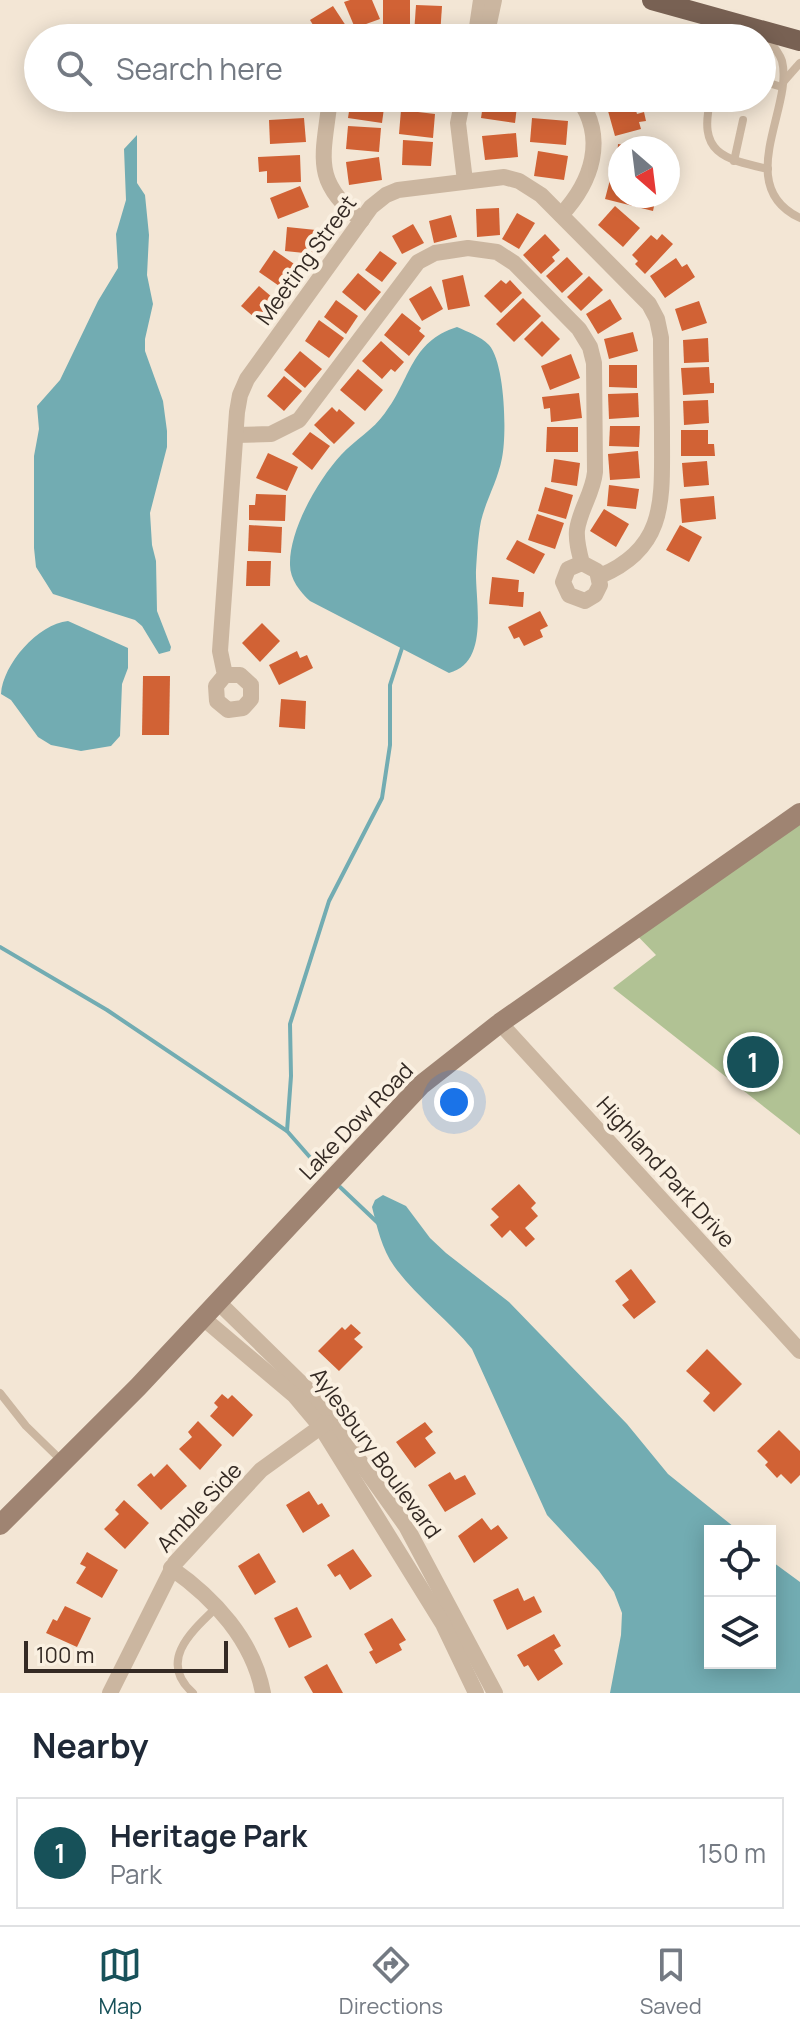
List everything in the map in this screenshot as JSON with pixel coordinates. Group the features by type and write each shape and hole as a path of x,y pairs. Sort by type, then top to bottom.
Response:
{"main road":[{"path":"652,0 738,24"},
{"path":"776,35 800,41"}],"street":[{"path":"477,24 481,0"},
{"path":"489,24 494,0"},
{"path":"328,112 323,158 325,177 338,200 362,220"},
{"path":"460,112 458,123 465,181"},
{"path":"561,215 584,186 593,147 592,126 585,112"},
{"name":"Meeting Street","path":"225,675 220,651 239,399 247,379 377,201 411,187 500,177 515,179 541,195 649,304 657,319 661,334 660,509 649,536 635,555 620,567 600,576"},
{"path":"236,435 271,434 299,420 418,262 438,252 473,248 497,252 514,263 579,329 592,351 595,472 592,490 577,530 582,563"},
{"path":"582,563 593,567 600,576 600,588 585,601 571,597 564,588 564,576 571,567 582,563"},
{"name":"Lake Dow Road","path":"0,1525 203,1318 421,1085 500,1023 800,813"},
{"name":"Highland Park Drive","path":"500,1023 800,1351"},
{"name":"Aylesbury Boulevard","path":"217,1301 298,1378 443,1624 476,1693"},
{"name":"Aylesbury Boulevard","path":"203,1318 326,1423 414,1537 495,1693"},
{"name":"Amble Side","path":"110,1693 171,1568 261,1470 326,1423"},
{"path":"171,1568 217,1607 245,1647 259,1675 263,1693"}],"lane":[{"path":"776,52 781,58 783,84 776,110"},
{"path":"783,84 800,63"},
{"path":"776,83 783,84"},
{"path":"709,112 707,123 717,152 734,161 768,169"},
{"path":"775,112 768,169 771,186 779,201 800,218"},
{"path":"734,161 743,120"},
{"path":"0,1393 26,1426 64,1463"},
{"path":"193,1693 178,1673 177,1661 181,1648 217,1607"}],"green space":[{"path":"800,810 800,1135 613,988 656,955 627,925"}],"water":[{"path":"137,135 137,183 145,195 149,235 147,275 153,304 145,351 163,401 167,431 167,447 150,513 156,561 157,611 171,647 170,651 159,654 135,620 53,594 36,567 34,548 34,456 39,429 37,406 60,380 98,301 118,268 116,234 126,200 124,149"},
{"path":"457,327 482,339 494,354 503,399 504,447 479,533 476,570 478,629 475,644 462,667 449,673 310,601 296,585 290,565 300,521 323,478 341,455 385,413 420,352 441,334"},
{"path":"68,621 128,648 128,668 122,684 120,736 111,746 81,751 51,745 38,737 11,700 1,694 8,670 24,647 45,629"},
{"path":"383,1195 406,1206 430,1238 446,1253 509,1302 627,1424 668,1474 732,1525 704,1525 704,1669 776,1669 776,1564 800,1582 800,1693 610,1693 622,1613 614,1592 599,1571 547,1515 472,1349 412,1288 390,1259 380,1238 372,1207 375,1200"}],"building":[{"path":"372,0 380,19 353,24 344,2"},
{"path":"383,0 410,0 410,24 383,24"},
{"path":"416,5 442,6 441,24 415,24"},
{"path":"333,6 345,24 312,24 310,20"},
{"path":"349,112 383,112 382,123 348,118"},
{"path":"401,112 435,114 433,138 399,134"},
{"path":"482,112 516,112 515,123 481,118"},
{"path":"608,112 644,112 646,121 639,122 641,129 615,136"},
{"path":"304,118 306,142 270,144 269,120"},
{"path":"532,118 568,121 566,145 530,142"},
{"path":"348,126 381,128 379,152 346,149"},
{"path":"516,133 518,157 485,160 482,136"},
{"path":"403,140 433,142 431,166 402,165"},
{"path":"538,151 568,156 564,180 534,176"},
{"path":"300,155 301,182 267,183 267,171 259,172 258,157"},
{"path":"379,157 382,180 349,185 346,162"},
{"path":"300,186 309,207 278,219 270,198"},
{"path":"499,208 500,235 477,237 476,209"},
{"path":"613,208 617,208 640,228 623,247 598,225"},
{"path":"517,213 535,223 519,249 502,239"},
{"path":"451,215 457,237 434,243 429,221"},
{"path":"413,224 424,243 402,254 392,236"},
{"path":"287,227 316,230 314,254 285,251"},
{"path":"545,234 560,250 552,257 555,261 541,274 523,255"},
{"path":"662,234 673,244 645,274 635,264 638,261 632,255 651,235 657,240"},
{"path":"274,250 300,268 285,290 259,272"},
{"path":"380,251 397,263 382,282 365,270"},
{"path":"567,257 583,274 562,293 546,276"},
{"path":"676,258 682,267 687,264 695,277 665,298 650,276"},
{"path":"358,273 381,292 365,311 342,292"},
{"path":"463,275 470,306 448,310 442,280"},
{"path":"589,276 603,290 581,311 567,297"},
{"path":"501,280 506,284 510,280 522,293 501,313 484,296"},
{"path":"259,286 279,303 261,323 241,306"},
{"path":"431,286 443,309 422,321 409,299"},
{"path":"523,298 541,316 514,342 496,324"},
{"path":"610,299 622,319 598,334 586,314"},
{"path":"336,300 358,316 346,334 324,317"},
{"path":"699,301 707,323 682,331 675,309"},
{"path":"402,313 421,328 419,331 425,336 409,356 384,335"},
{"path":"319,320 344,338 329,358 305,341"},
{"path":"542,321 560,339 542,357 524,339"},
{"path":"633,332 638,351 609,359 604,339"},
{"path":"708,338 709,362 684,363 683,340"},
{"path":"381,341 404,362 395,372 391,369 382,379 362,361"},
{"path":"300,351 322,369 305,388 284,370"},
{"path":"571,354 580,378 550,390 541,366"},
{"path":"609,365 637,365 637,388 609,387"},
{"path":"709,367 714,393 683,395 681,368"},
{"path":"358,369 383,390 365,411 340,390"},
{"path":"284,376 302,391 284,411 267,396"},
{"path":"579,393 582,418 551,422 550,408 544,409 542,397"},
{"path":"638,393 639,417 609,419 608,394"},
{"path":"708,400 709,423 684,425 683,401"},
{"path":"332,407 355,423 334,444 314,425"},
{"path":"610,426 640,426 639,447 609,446"},
{"path":"547,427 578,427 578,452 546,452"},
{"path":"681,430 708,430 708,444 714,444 715,456 681,456"},
{"path":"310,432 330,446 312,470 292,454"},
{"path":"638,451 640,478 610,480 608,454"},
{"path":"268,453 298,467 287,491 256,478"},
{"path":"554,459 580,463 577,486 551,482"},
{"path":"707,461 709,485 684,487 682,463"},
{"path":"609,485 639,489 636,509 607,506"},
{"path":"545,487 573,495 566,519 538,511"},
{"path":"256,494 286,495 285,521 249,520 249,505 255,505"},
{"path":"714,496 716,519 682,523 680,499"},
{"path":"604,509 629,524 616,547 590,531"},
{"path":"537,514 564,523 555,549 528,540"},
{"path":"249,525 282,527 281,553 248,551"},
{"path":"680,525 702,537 689,562 666,550"},
{"path":"517,540 545,554 534,574 506,559"},
{"path":"247,561 271,561 270,586 246,586"},
{"path":"492,577 519,580 518,592 524,592 523,607 489,604"},
{"path":"540,611 548,626 540,630 543,637 524,646 519,637 514,639 508,627"},
{"path":"262,623 280,641 260,662 242,643"},
{"path":"297,651 300,658 307,655 313,668 279,685 269,665"},
{"path":"143,676 170,676 169,735 142,735"},
{"path":"281,699 306,701 305,729 279,727"},
{"path":"519,1184 536,1203 531,1208 538,1216 525,1228 535,1239 526,1247 510,1230 502,1238 490,1225 499,1217 491,1209"},
{"path":"631,1269 656,1302 634,1319 622,1305 629,1300 615,1281"},
{"path":"351,1324 361,1333 354,1339 363,1347 339,1371 318,1351 342,1327 345,1330"},
{"path":"707,1349 742,1384 714,1412 703,1401 710,1393 686,1371"},
{"path":"222,1394 228,1399 232,1395 253,1415 233,1437 210,1416 218,1407 214,1403"},
{"path":"198,1421 222,1445 200,1470 179,1449 192,1437 188,1432"},
{"path":"425,1422 433,1432 425,1438 436,1453 415,1468 396,1442"},
{"path":"779,1430 800,1451 800,1475 791,1484 781,1474 777,1478 757,1451"},
{"path":"167,1464 187,1486 161,1510 137,1485 151,1473 154,1477"},
{"path":"450,1472 455,1480 465,1475 476,1494 445,1512 428,1485"},
{"path":"309,1491 330,1516 303,1533 286,1505"},
{"path":"124,1500 149,1523 125,1549 104,1529 119,1514 115,1510"},
{"path":"482,1518 491,1530 498,1525 508,1538 474,1563 458,1536"},
{"path":"353,1549 372,1576 350,1590 340,1574 335,1577 327,1565"},
{"path":"87,1552 118,1570 102,1598 76,1583 86,1567 80,1564"},
{"path":"259,1553 276,1582 255,1595 238,1566"},
{"path":"518,1588 524,1601 534,1596 542,1612 507,1630 493,1600"},
{"path":"65,1606 91,1618 77,1647 46,1633"},
{"path":"297,1607 312,1637 289,1648 274,1618"},
{"path":"392,1618 406,1640 399,1644 402,1650 376,1664 369,1652 373,1650 364,1634"},
{"path":"554,1634 561,1646 554,1650 563,1664 538,1681 517,1655"},
{"path":"327,1664 343,1693 313,1693 304,1677"}],"waterway":[{"path":"287,1131 291,1076 290,1024 329,901 382,798 390,745 390,685 402,648"},
{"path":"0,947 107,1010 287,1131 322,1171"},
{"path":"340,1187 379,1224"}],"place":[{"name":"Heritage Park","path":"753,1062"}]}
